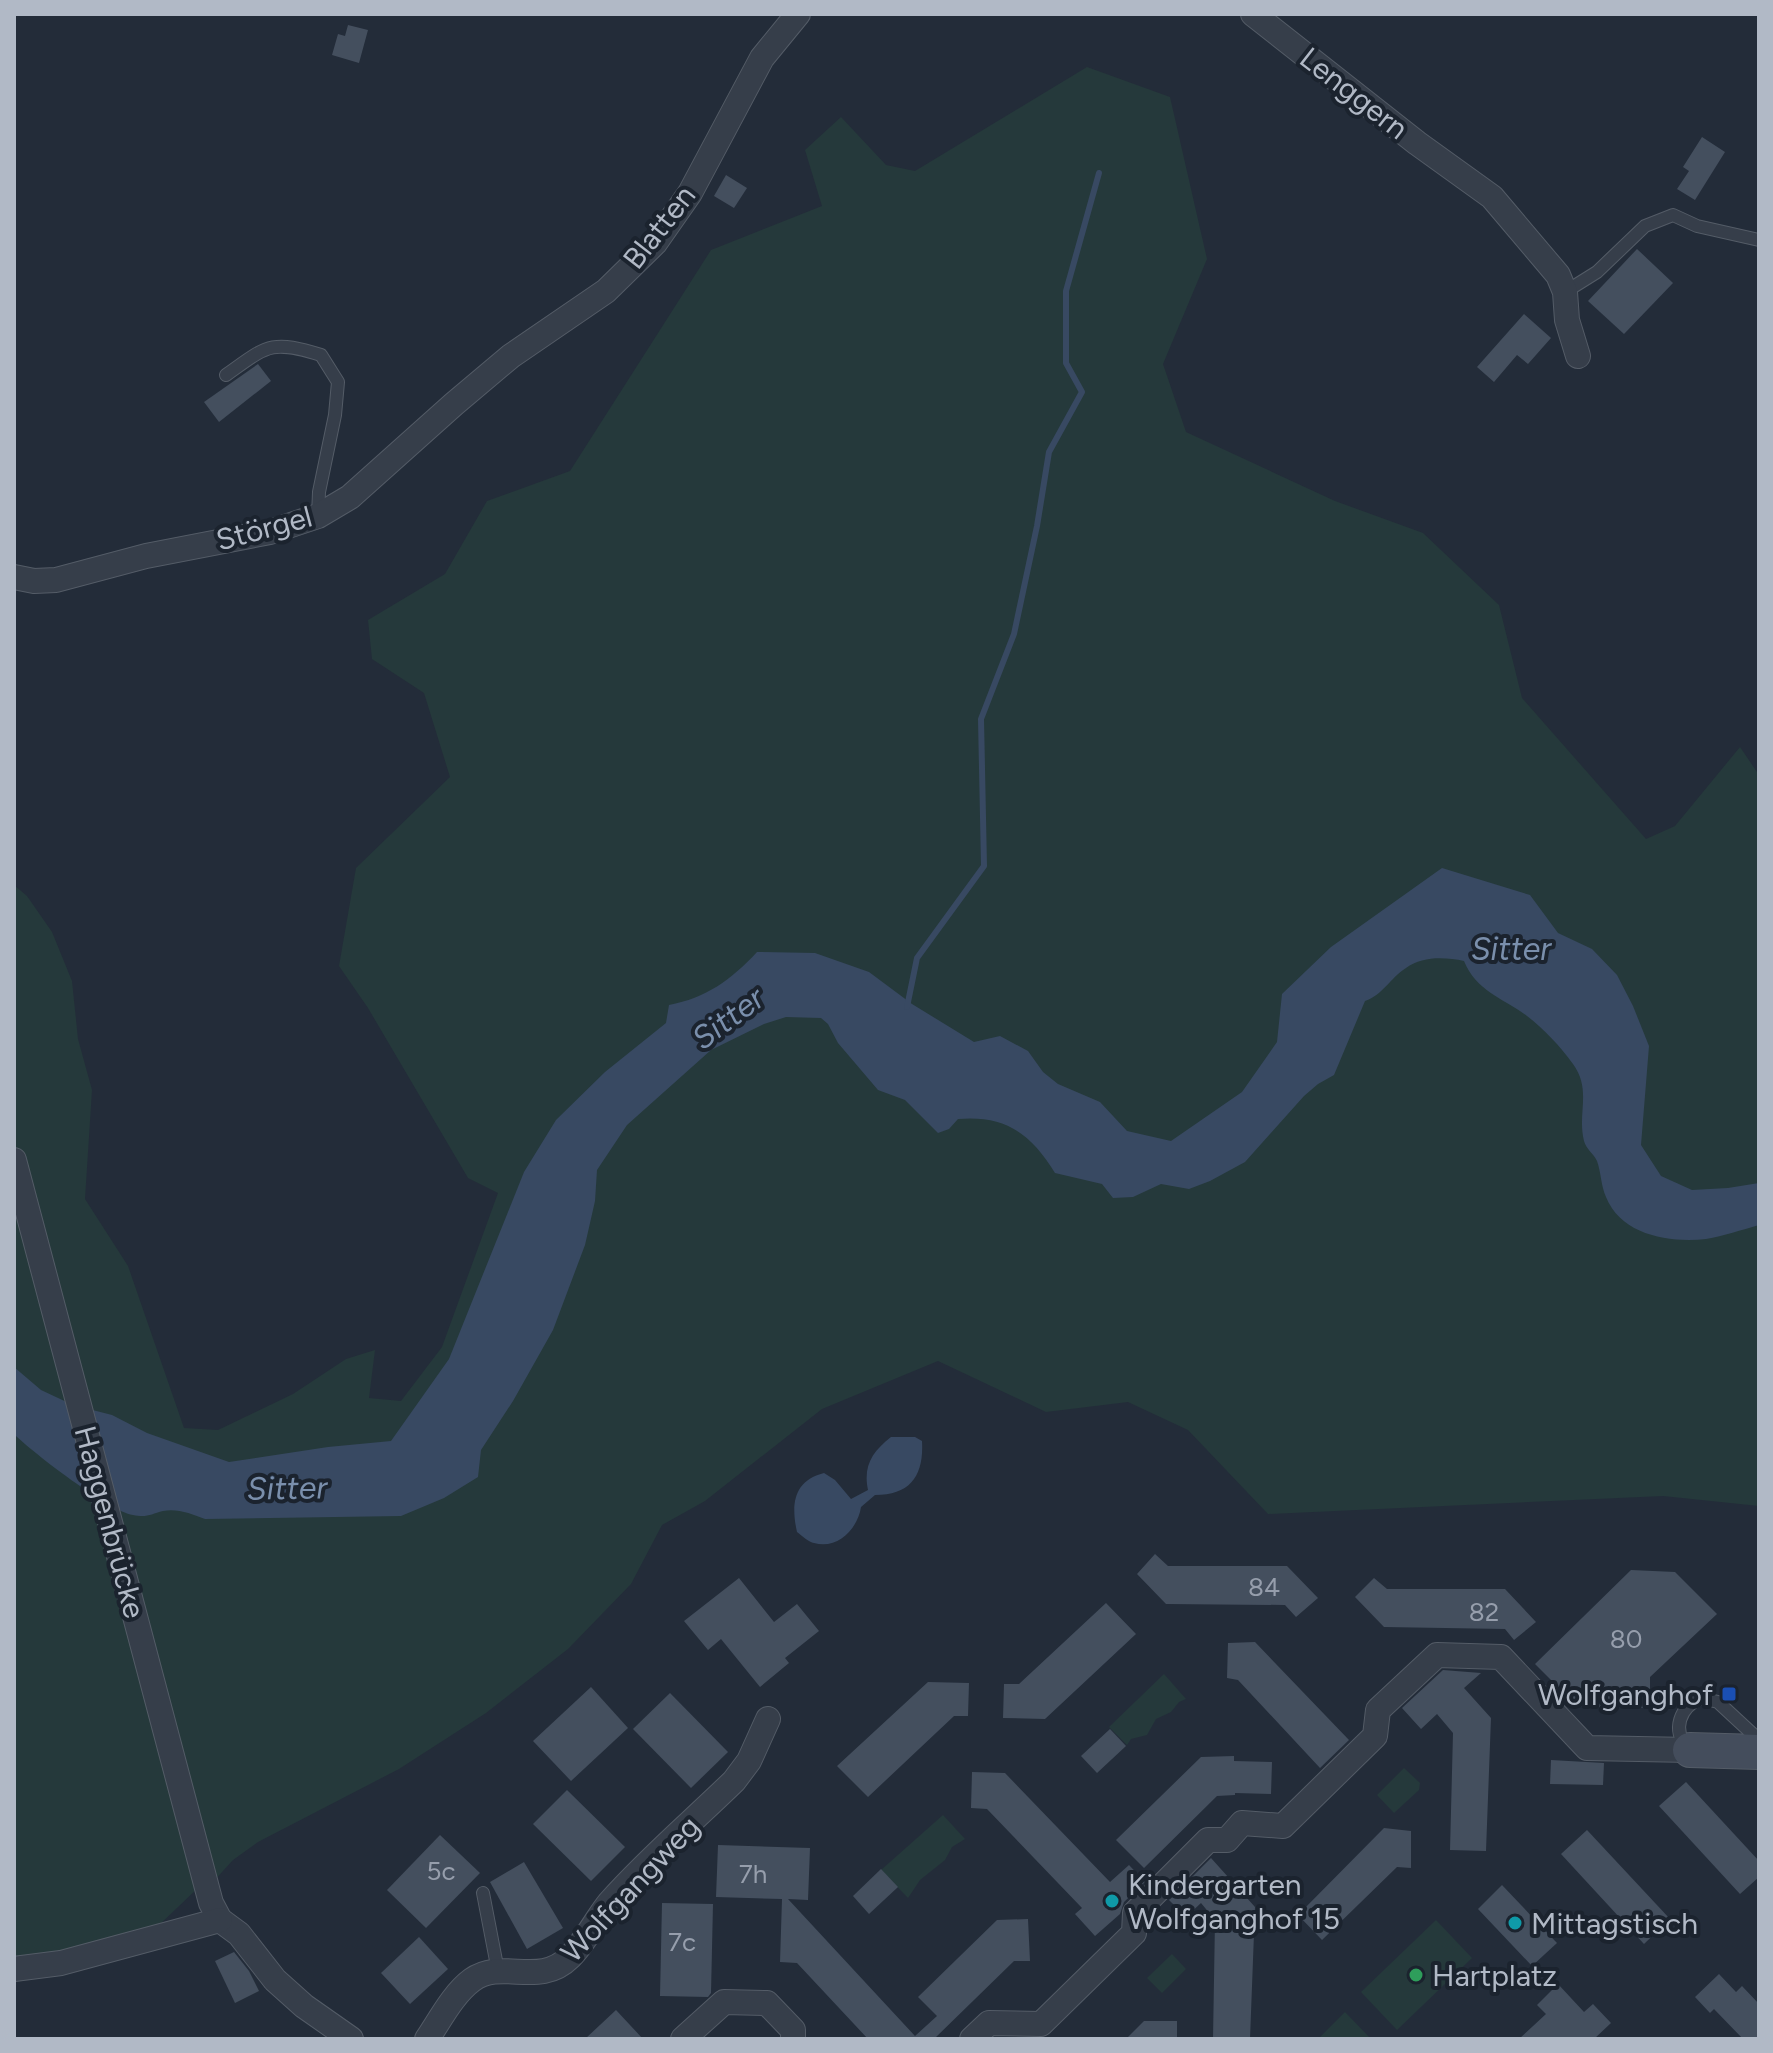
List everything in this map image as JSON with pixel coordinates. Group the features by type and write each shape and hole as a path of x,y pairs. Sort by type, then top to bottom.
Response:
{"street":[{"name":"Blatten","path":"511,356 606,291 655,243 690,193 762,58 798,14"},
{"name":"Lenggern","path":"1253,14 1417,143 1492,197 1558,275 1565,292"},
{"path":"1565,292 1567,320 1578,356"},
{"name":"Störgel","path":"14,577 34,581 56,580 146,556 270,532 318,516 350,497 511,356"},
{"name":"Haggenbrücke","path":"14,1160 211,1903 220,1920"},
{"path":"972,2039 989,2023 1041,2024 1134,1933 1135,1913 1208,1840 1227,1840 1242,1823 1283,1826 1375,1736 1378,1710 1437,1655 1501,1657 1587,1748 1619,1760 1690,1750 1759,1752"},
{"name":"Wolfgangweg","path":"498,1971 539,1974 556,1968 570,1957 612,1901 734,1781 749,1761 768,1719"},
{"path":"14,1969 61,1963 220,1920 239,1934 275,1980 304,2006 351,2039"},
{"path":"427,2039 473,1979 498,1971"},
{"path":"683,2039 724,2002 767,2003 793,2030 793,2039"}],"lane":[{"path":"1565,292 1597,272 1645,226 1673,215 1697,226 1759,240"},
{"path":"226,375 265,347 293,346 321,355 338,382 335,415 319,492 318,516"},
{"path":"1690,1750 1680,1737 1679,1723 1685,1708 1701,1698 1718,1702 1759,1740"},
{"path":"483,1893 498,1971"}],"green space":[{"path":"1087,67 1170,97 1207,259 1163,364 1186,432 1335,501 1423,533 1499,605 1522,698 1646,839 1675,826 1740,747 1759,775 1759,1506 1663,1496 1268,1514 1188,1430 1128,1402 1046,1412 938,1361 822,1409 705,1501 662,1525 631,1584 568,1649 486,1713 399,1769 258,1842 233,1860 212,1883 200,1886 156,1928 58,1955 14,1957 14,885 27,896 52,932 72,981 78,1039 92,1090 85,1199 128,1266 184,1428 218,1430 293,1394 346,1359 375,1350 369,1398 401,1401 442,1347 498,1193 468,1178 368,1008 339,966 356,868 450,777 424,693 372,659 368,620 445,574 487,501 570,471 711,250 822,206 805,150 841,117 886,165 915,171"},
{"path":"1164,1674 1186,1699 1171,1712 1156,1719 1147,1735 1131,1739 1127,1745 1109,1727"},
{"path":"1404,1768 1420,1783 1419,1790 1394,1813 1377,1795"},
{"path":"943,1815 965,1839 952,1847 945,1860 920,1880 908,1898 881,1870"},
{"name":"Hartplatz","path":"1436,1920 1472,1958 1397,2030 1361,1992"},
{"path":"1172,1954 1186,1969 1162,1993 1147,1978"},
{"path":"1345,2012 1371,2039 1318,2039"}],"water":[{"name":"Sitter","path":"1442,868 1530,895 1558,933 1592,949 1617,975 1649,1046 1641,1145 1661,1176 1692,1190 1759,1183 1759,1225 1726,1235 1692,1240 1648,1234 1623,1220 1606,1197 1597,1161 1584,1141 1582,1083 1573,1064 1533,1021 1483,987 1464,961 1442,958 1419,961 1400,972 1377,995 1365,1001 1334,1075 1304,1096 1245,1162 1189,1189 1161,1184 1133,1197 1113,1198 1102,1184 1055,1173 1026,1138 1003,1124 990,1120 958,1119 949,1129 938,1133 905,1100 878,1090 821,1018 786,1017 764,1024 711,1050 627,1125 597,1170 595,1201 585,1245 553,1330 481,1450 478,1477 444,1498 401,1516 205,1519 168,1510 138,1516 122,1511 90,1493 14,1434 14,1367 41,1390 73,1405 112,1415 147,1433 229,1462 391,1441 449,1359 524,1172 556,1120 605,1072 666,1023 669,1005 695,998 717,986 757,952 815,953 869,972 912,1004 974,1042 1000,1036 1028,1051 1043,1072 1058,1084 1100,1102 1127,1131 1171,1141 1242,1092 1277,1042 1282,994 1331,947"},
{"path":"891,1437 915,1437 922,1441 921,1464 913,1481 898,1491 875,1495 861,1507 856,1522 839,1540 814,1543 797,1532 794,1513 800,1488 824,1473 835,1480 851,1499 868,1490 870,1460"}],"building":[{"path":"348,25 368,30 359,63 332,55 338,34 345,36"},
{"path":"1702,137 1725,152 1695,200 1677,189 1689,171 1683,167"},
{"path":"726,175 747,188 734,208 714,196"},
{"path":"1637,249 1673,283 1624,334 1588,301"},
{"path":"1524,314 1551,338 1528,364 1517,355 1494,382 1477,367"},
{"path":"258,364 271,381 219,422 204,402"},
{"path":"1155,1554 1168,1566 1287,1566 1318,1598 1296,1617 1285,1605 1166,1604 1137,1574"},
{"path":"1631,1570 1675,1572 1717,1614 1650,1677 1650,1708 1578,1707 1535,1664"},
{"path":"739,1578 774,1622 797,1604 819,1631 785,1658 789,1663 760,1687 721,1639 708,1650 684,1621"},
{"path":"1374,1578 1387,1589 1505,1589 1536,1622 1514,1640 1505,1629 1384,1627 1355,1597"},
{"path":"1106,1603 1136,1634 1045,1719 1003,1718 1004,1684 1019,1684"},
{"path":"1255,1642 1349,1740 1320,1768 1238,1680 1227,1678 1228,1643"},
{"path":"1443,1670 1481,1673 1464,1688 1491,1718 1486,1851 1450,1850 1453,1733 1437,1714 1421,1729 1402,1708"},
{"path":"928,1682 969,1683 968,1716 954,1716 868,1797 837,1766"},
{"path":"591,1687 628,1728 571,1781 533,1741"},
{"path":"670,1693 728,1752 691,1788 633,1729"},
{"path":"1110,1729 1126,1746 1097,1773 1081,1756"},
{"path":"1234,1756 1234,1761 1272,1762 1271,1794 1217,1796 1144,1868 1116,1840 1201,1757"},
{"path":"1551,1760 1604,1763 1603,1785 1550,1784"},
{"path":"972,1772 1005,1773 1110,1882 1129,1865 1145,1882 1124,1902 1120,1914 1095,1936 1075,1914 1082,1908 987,1809 971,1808"},
{"path":"1686,1782 1759,1861 1759,1877 1740,1894 1659,1806"},
{"path":"567,1790 625,1847 591,1881 533,1824"},
{"path":"1384,1828 1411,1831 1411,1868 1397,1867 1322,1940 1298,1915"},
{"path":"1587,1830 1670,1919 1644,1944 1561,1854"},
{"path":"440,1835 480,1873 426,1928 387,1890"},
{"path":"718,1845 810,1848 808,1900 788,1899 915,2036 937,2016 918,1997 997,1920 1028,1919 1030,1961 1014,1961 934,2039 868,2039 797,1963 780,1962 782,1899 716,1897"},
{"path":"1211,1858 1255,1907 1250,2039 1213,2039 1215,1920 1201,1903 1186,1917 1169,1900"},
{"path":"524,1862 563,1928 527,1949 490,1882"},
{"path":"881,1869 898,1887 869,1914 853,1896"},
{"name":"Mittagstisch","path":"1502,1885 1557,1943 1532,1966 1478,1909"},
{"path":"662,1903 713,1904 711,1993 708,1997 660,1996"},
{"path":"419,1937 448,1969 410,2004 381,1973"},
{"path":"234,1952 259,1991 235,2003 215,1961"},
{"path":"1719,1974 1736,1992 1742,1986 1759,2004 1759,2039 1743,2039 1714,2009 1710,2013 1695,1997"},
{"path":"1558,1984 1584,2012 1593,2004 1611,2023 1594,2039 1519,2039 1546,2014 1537,2005"},
{"path":"616,2010 643,2039 585,2039"},
{"path":"1144,2021 1177,2021 1177,2039 1126,2039"}],"waterway":[{"path":"907,1007 917,958 984,866 981,719 1014,634 1049,452 1082,392 1066,363 1066,291 1099,173"}],"place":[{"name":"Wolfganghof","path":"1729,1694"},
{"name":"Kindergarten Wolfganghof 15","path":"1112,1901"},
{"name":"Mittagstisch","path":"1515,1923"},
{"name":"Hartplatz","path":"1416,1975"}]}
